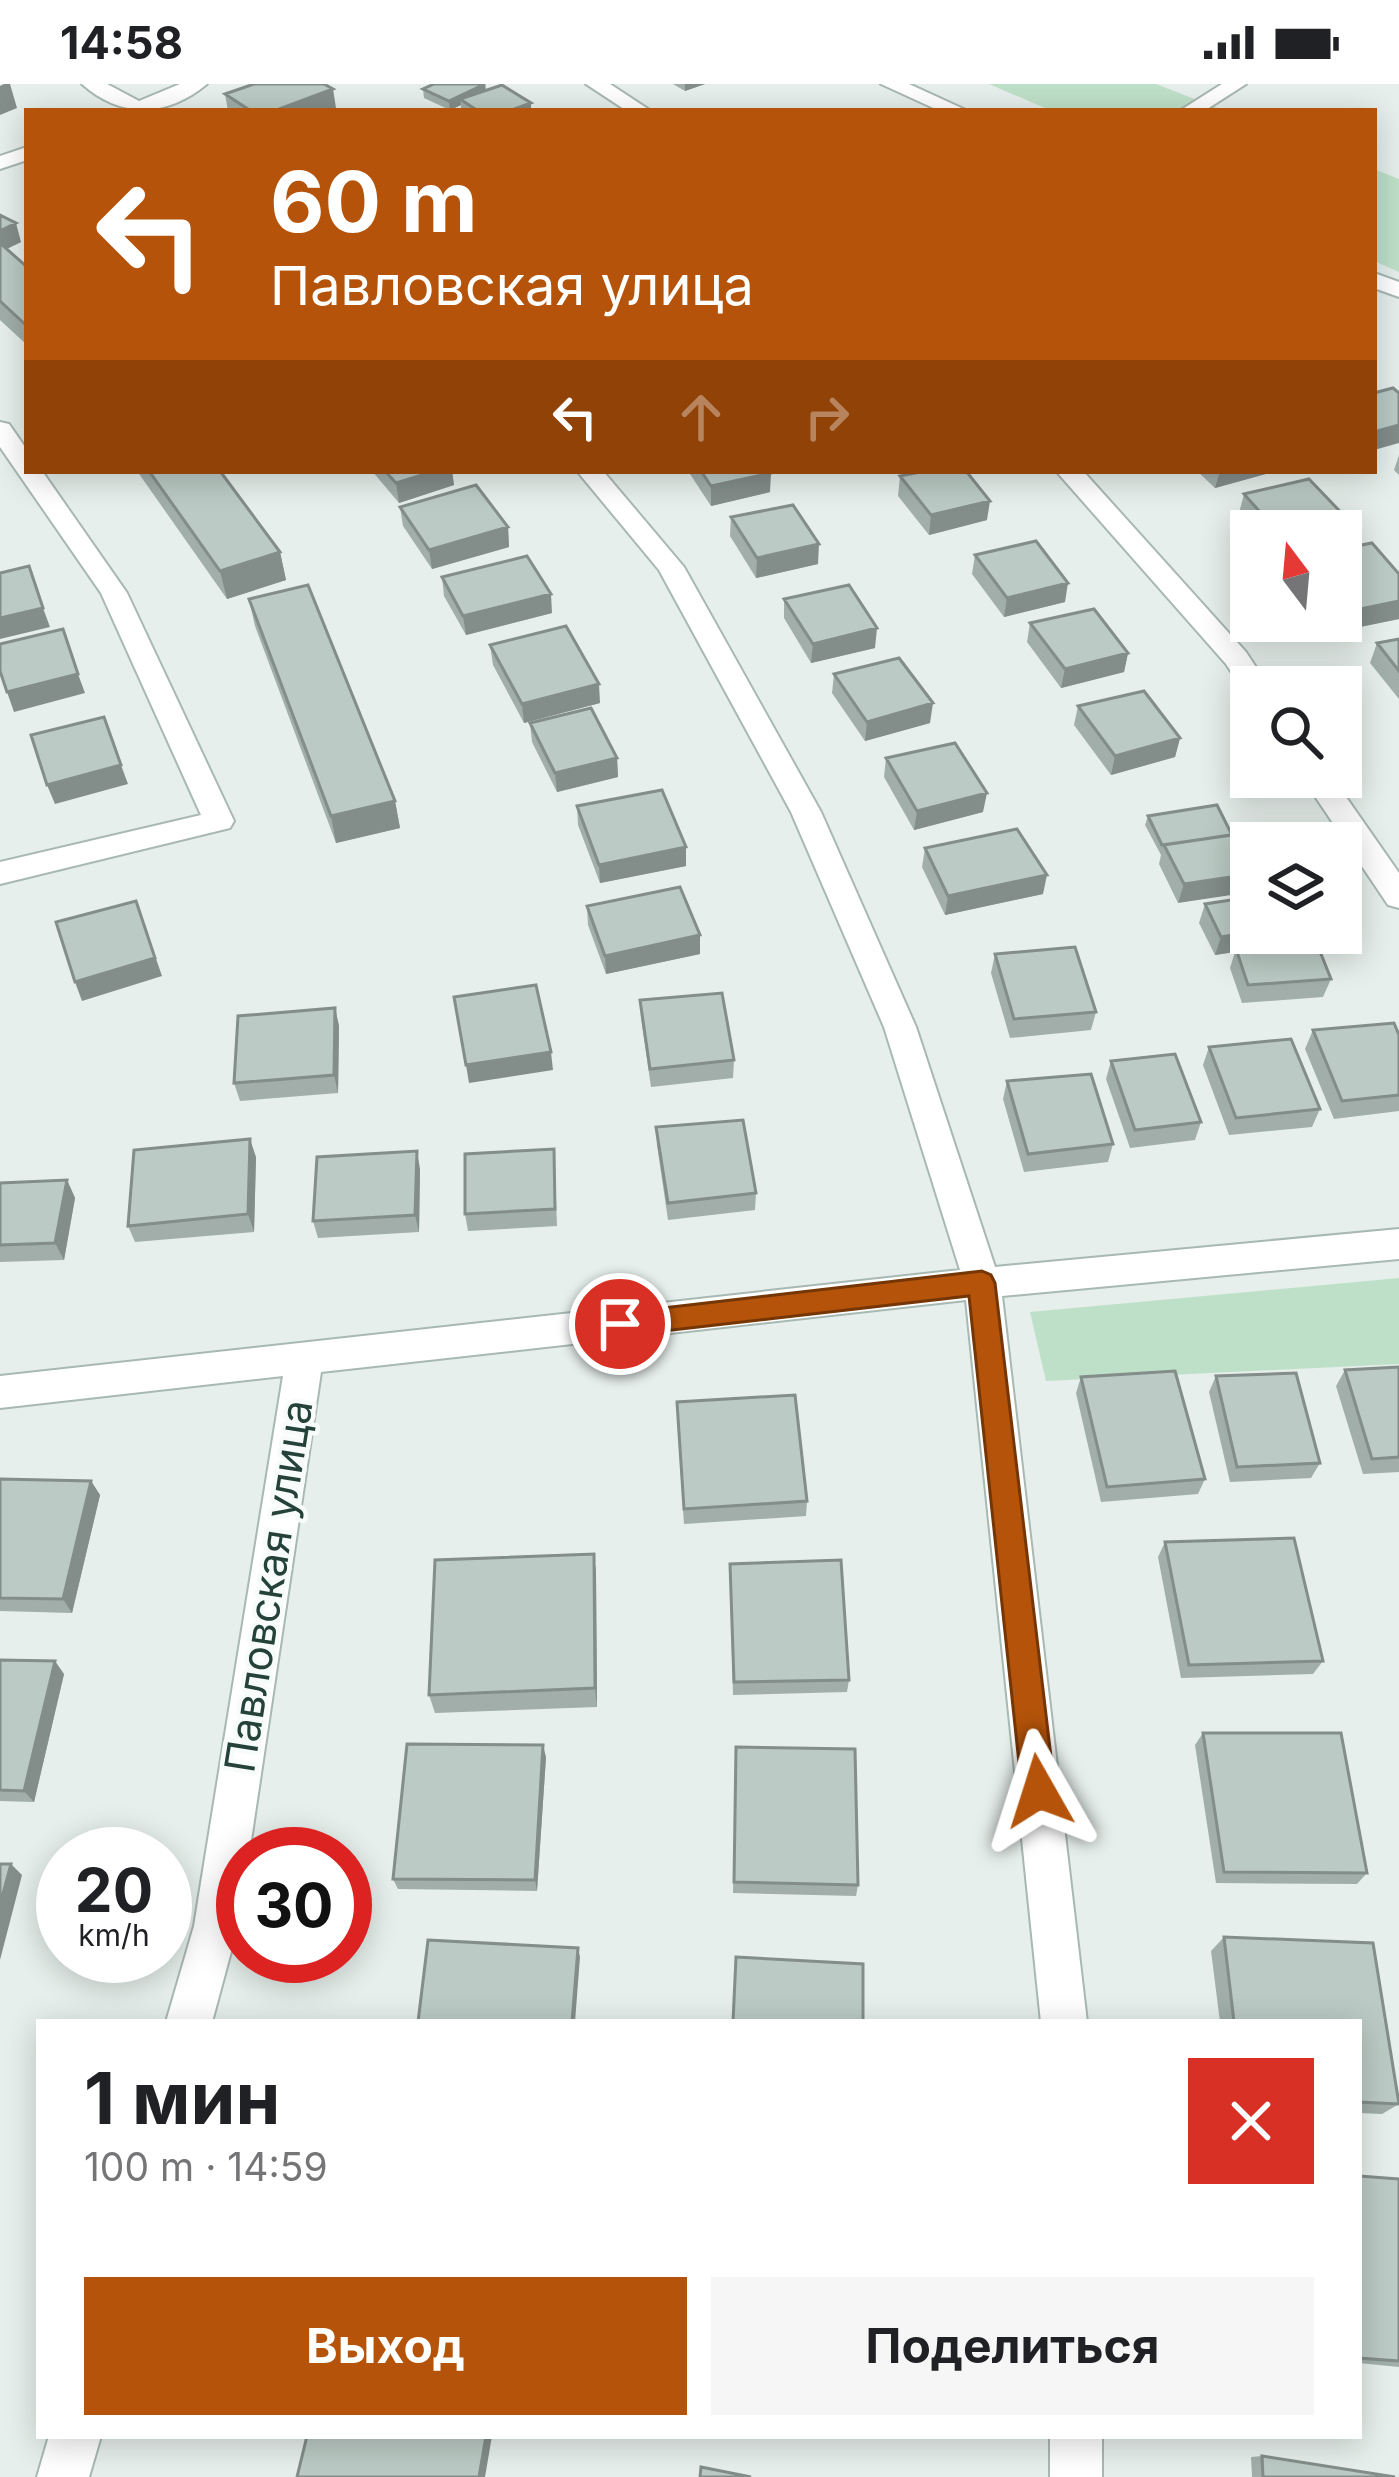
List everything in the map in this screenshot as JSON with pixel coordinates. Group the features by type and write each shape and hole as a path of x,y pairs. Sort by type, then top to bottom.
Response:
{"street":[{"path":"92,84 134,108"},
{"path":"142,108 197,84"},
{"path":"596,84 636,108"},
{"path":"892,84 951,108"},
{"path":"1194,108 1236,84"},
{"path":"0,429 24,464"},
{"path":"0,873 219,821 114,593 31,474"},
{"path":"593,474 671,567 806,812 900,1027 982,1283 1064,2019"},
{"path":"1072,474 1242,666"},
{"path":"1332,798 1399,897"},
{"name":"Павловская улица","path":"0,1392 982,1283 1399,1244"},
{"name":"Павловская улица","path":"190,2019 215,1926 304,1360"},
{"path":"63,2477 73,2439"},
{"path":"1076,2439 1076,2477"}],"green space":[{"path":"989,84 1156,84 1217,108 1045,108"},
{"path":"1377,170 1399,179 1399,272 1377,262"},
{"path":"1399,1278 1399,1364 1046,1381 1030,1312"}],"building":[{"path":"254,84 324,84 333,89 282,108 246,108 225,94"},
{"path":"434,84 485,84 449,101 423,89"},
{"path":"502,85 531,103 517,108 474,108 460,99"},
{"path":"0,215 16,223 0,231"},
{"path":"0,243 24,264 24,323 0,301"},
{"path":"1393,388 1399,393 1399,425 1377,431 1377,392"},
{"path":"151,474 222,474 280,552 220,571"},
{"path":"388,474 425,474 396,483"},
{"path":"703,474 766,474 711,486"},
{"path":"968,474 990,501 931,515 900,476"},
{"path":"1309,479 1339,510 1258,510 1244,494"},
{"path":"476,485 508,527 429,550 400,507"},
{"path":"793,505 819,544 757,558 731,517"},
{"path":"1036,541 1068,583 1007,598 975,555"},
{"path":"1372,543 1399,574 1399,601 1362,609 1362,545"},
{"path":"527,556 551,594 463,616 442,577"},
{"path":"29,566 43,608 0,618 0,573"},
{"path":"308,585 395,801 331,816 249,599"},
{"path":"849,585 877,628 813,644 784,599"},
{"path":"1094,609 1128,653 1065,669 1030,623"},
{"path":"566,626 599,684 522,704 490,645"},
{"path":"63,629 78,674 7,692 0,671 0,644"},
{"path":"1399,639 1399,671 1377,643"},
{"path":"899,658 933,703 867,722 834,674"},
{"path":"1144,691 1180,738 1115,756 1078,706"},
{"path":"591,708 617,758 555,773 530,723"},
{"path":"104,717 121,765 47,785 31,735"},
{"path":"955,743 987,793 917,811 886,758"},
{"path":"662,790 686,847 599,865 577,806"},
{"path":"1217,805 1230,835 1162,845 1148,816"},
{"path":"1017,829 1047,875 948,896 925,848"},
{"path":"1230,835 1230,877 1184,884 1164,845"},
{"path":"680,887 700,935 605,956 587,906"},
{"path":"1230,900 1230,936 1221,937 1205,904"},
{"path":"136,901 155,958 75,982 56,922"},
{"path":"1075,947 1096,1012 1014,1019 995,954"},
{"path":"1238,954 1321,954 1331,979 1248,985"},
{"path":"536,985 551,1052 466,1065 454,997"},
{"path":"722,993 734,1060 650,1069 640,1000"},
{"path":"335,1008 334,1075 234,1083 238,1016"},
{"path":"1394,1023 1399,1035 1399,1095 1342,1101 1313,1030"},
{"path":"1291,1039 1320,1109 1236,1118 1209,1047"},
{"path":"1175,1054 1201,1122 1135,1130 1111,1061"},
{"path":"1091,1074 1113,1144 1028,1154 1007,1081"},
{"path":"743,1120 756,1193 668,1203 656,1127"},
{"path":"250,1139 248,1214 128,1226 134,1150"},
{"path":"554,1149 555,1209 465,1214 465,1154"},
{"path":"417,1151 415,1215 313,1221 317,1157"},
{"path":"67,1180 55,1243 0,1245 0,1183"},
{"path":"1399,1367 1399,1457 1372,1459 1345,1370"},
{"path":"1175,1371 1205,1479 1107,1487 1081,1377"},
{"path":"1296,1373 1320,1463 1237,1467 1216,1376"},
{"path":"795,1395 807,1501 684,1509 677,1402"},
{"path":"0,1479 91,1481 63,1599 0,1598"},
{"path":"1294,1538 1323,1661 1189,1665 1165,1542"},
{"path":"594,1554 595,1688 429,1695 435,1560"},
{"path":"841,1560 849,1680 734,1682 730,1564"},
{"path":"0,1660 55,1661 24,1791 0,1790"},
{"path":"1203,1733 1341,1733 1367,1873 1224,1872"},
{"path":"407,1744 543,1745 535,1880 393,1879"},
{"path":"736,1747 855,1749 858,1885 734,1882"},
{"path":"0,1864 11,1864 0,1905"},
{"path":"1224,1937 1373,1943 1399,2104 1362,2102 1362,2019 1234,2019"},
{"path":"428,1940 578,1948 572,2019 418,2019"},
{"path":"736,1957 863,1964 863,2019 733,2019"},
{"path":"1362,2176 1399,2179 1399,2361 1362,2358"},
{"path":"306,2439 485,2439 479,2477 297,2477"},
{"path":"1262,2456 1395,2477 1263,2477"},
{"path":"701,2467 751,2477 700,2477"}],"route":[{"path":"620,1324 982,1283 1039,1791"}]}
